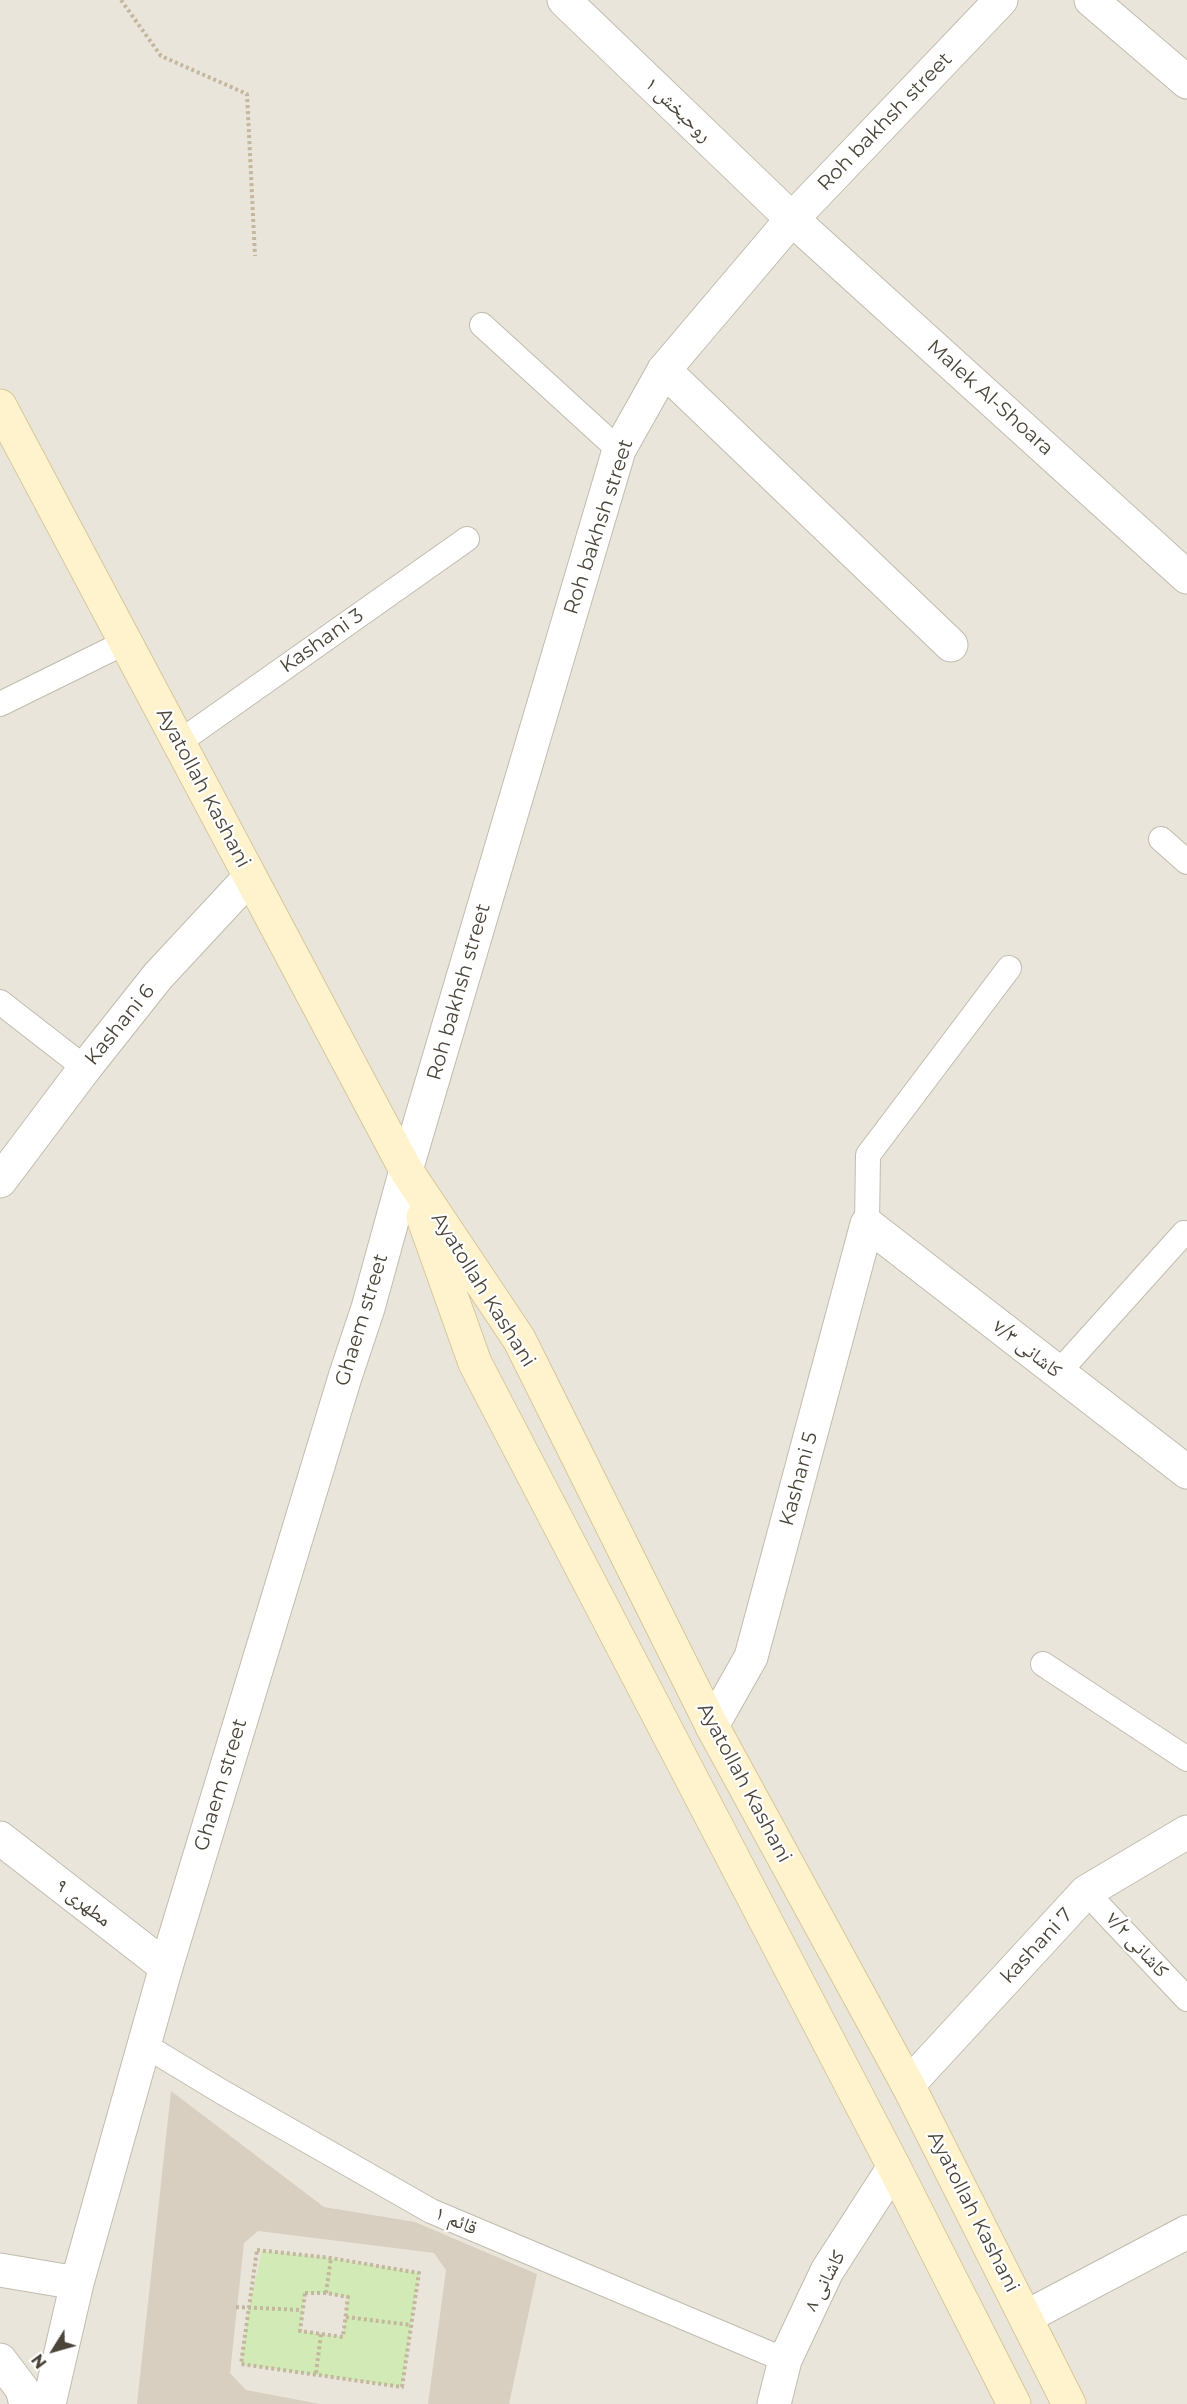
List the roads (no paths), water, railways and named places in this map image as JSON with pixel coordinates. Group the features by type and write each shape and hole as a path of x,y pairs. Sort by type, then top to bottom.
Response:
{"main road":[{"name":"Ayatollah Kashani","path":"0,406 406,1170 519,1339 712,1726 908,2085 1069,2404"},
{"name":"Ayatollah Kashani","path":"406,1170 475,1363 894,2167 1014,2404"}],"street":[{"name":"روحبخش ۱","path":"564,0 792,219"},
{"name":"Roh bakhsh street","path":"406,1170 619,450 664,370 792,219 1001,0"},
{"path":"1091,0 1187,82"},
{"name":"Malek Al-Shoara","path":"792,219 1187,578"},
{"path":"664,370 951,645"},
{"name":"Kashani 6","path":"0,1181 158,976 250,877"},
{"name":"Ghaem street","path":"49,2404 78,2283 146,2046 166,1967 368,1308 406,1170"},
{"name":"کاشانی ۷/۳","path":"867,1224 1187,1472"},
{"name":"Kashani 5","path":"712,1726 751,1657 867,1224"},
{"name":"kashani 7","path":"908,2085 1086,1892 1187,1832"},
{"name":"مطهری ۹","path":"0,1838 166,1967"},
{"name":"کاشانی ۸","path":"774,2404 785,2360 827,2271 894,2167"},
{"path":"1026,2317 1187,2232"},
{"path":"0,2270 78,2283"},
{"path":"0,2360 22,2389 26,2404"}],"lane":[{"path":"482,325 619,450"},
{"name":"Kashani 3","path":"178,743 466,539"},
{"path":"0,704 126,642"},
{"path":"1161,839 1187,862"},
{"path":"867,1224 868,1155 1009,968"},
{"path":"0,1002 85,1068"},
{"path":"1058,1373 1184,1233 1187,1236"},
{"path":"1043,1664 1187,1759"},
{"name":"کاشانی ۷/۲","path":"1086,1892 1187,1999"},
{"name":"قائم ۱","path":"146,2046 430,2211 785,2360"}]}
